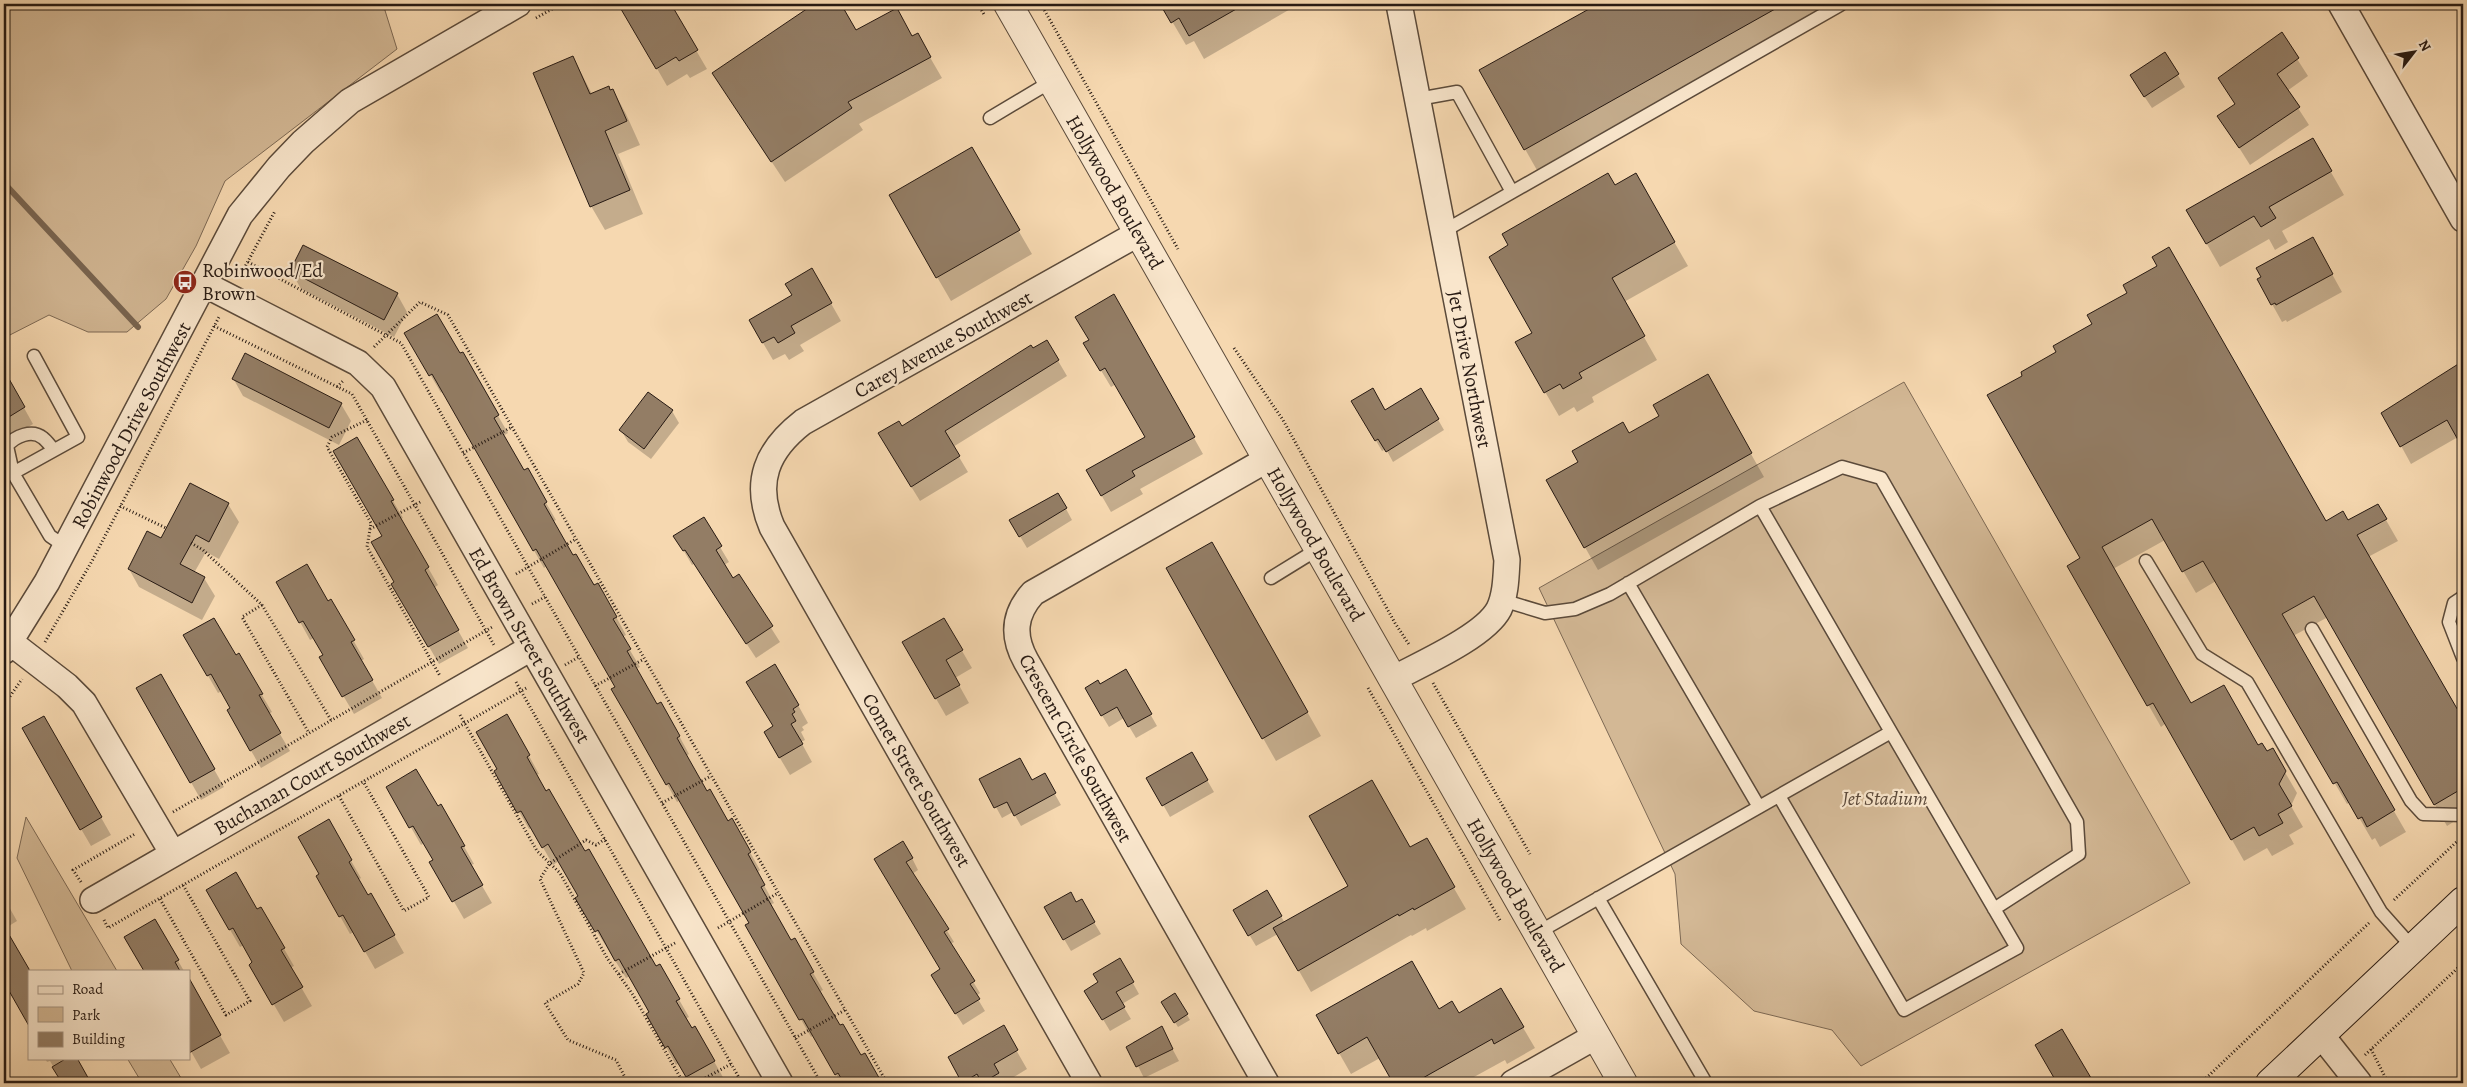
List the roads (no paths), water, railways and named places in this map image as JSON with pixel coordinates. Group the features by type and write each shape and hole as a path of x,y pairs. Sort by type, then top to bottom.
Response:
{"street":[{"name":"Hollywood Boulevard","path":"1008,4 1623,1083"},
{"name":"Jet Drive Northwest","path":"1393,679 1488,624 1499,609 1505,590 1507,560 1399,4"},
{"path":"2346,5 2461,210"},
{"name":"Robinwood Drive Southwest","path":"7,646 47,582 240,215 279,167 350,101 504,7"},
{"name":"Carey Avenue Southwest","path":"766,472 769,461 778,444 803,422 1139,233"},
{"name":"Ed Brown Street Southwest","path":"204,284 358,363 383,387 780,1083"},
{"name":"Crescent Circle Southwest","path":"1266,1083 1026,661 1018,644 1016,630 1017,617 1024,603 1033,593 1268,459"},
{"name":"Comet Street Southwest","path":"766,472 764,496 772,527 1089,1083"},
{"path":"7,646 67,686 84,703 173,854"},
{"name":"Buchanan Court Southwest","path":"93,900 531,648"},
{"path":"2270,1083 2463,901"},
{"path":"2321,1035 2354,1077"},
{"path":"1513,1083 1596,1036"}],"lane":[{"path":"1444,231 1840,5"},
{"path":"990,118 1052,81"},
{"path":"1418,99 1456,92 1512,192"},
{"path":"13,473 78,437 34,356"},
{"path":"54,450 42,437 30,434 13,438 7,446 13,473 50,536 66,546"},
{"path":"1502,600 1545,613 1575,609 1628,583 1760,506 1842,468 1881,478 2077,822 2079,854 1994,909"},
{"path":"1760,506 2017,948 1904,1010 1779,796"},
{"path":"1271,578 1318,548"},
{"path":"2146,561 2202,654 2247,682 2381,912 2413,948"},
{"path":"1628,583 1759,807"},
{"path":"2463,596 2454,603 2449,622 2463,658"},
{"path":"2312,629 2411,801 2423,814 2463,815"},
{"path":"1537,933 1892,732"},
{"path":"1598,898 1706,1083"}],"waterway":[{"path":"4,183 138,327"}],"place":[{"name":"Robinwood/Ed Brown","path":"185,282"}],"park label":[{"name":"Jet Stadium","path":"1885,798"}]}
